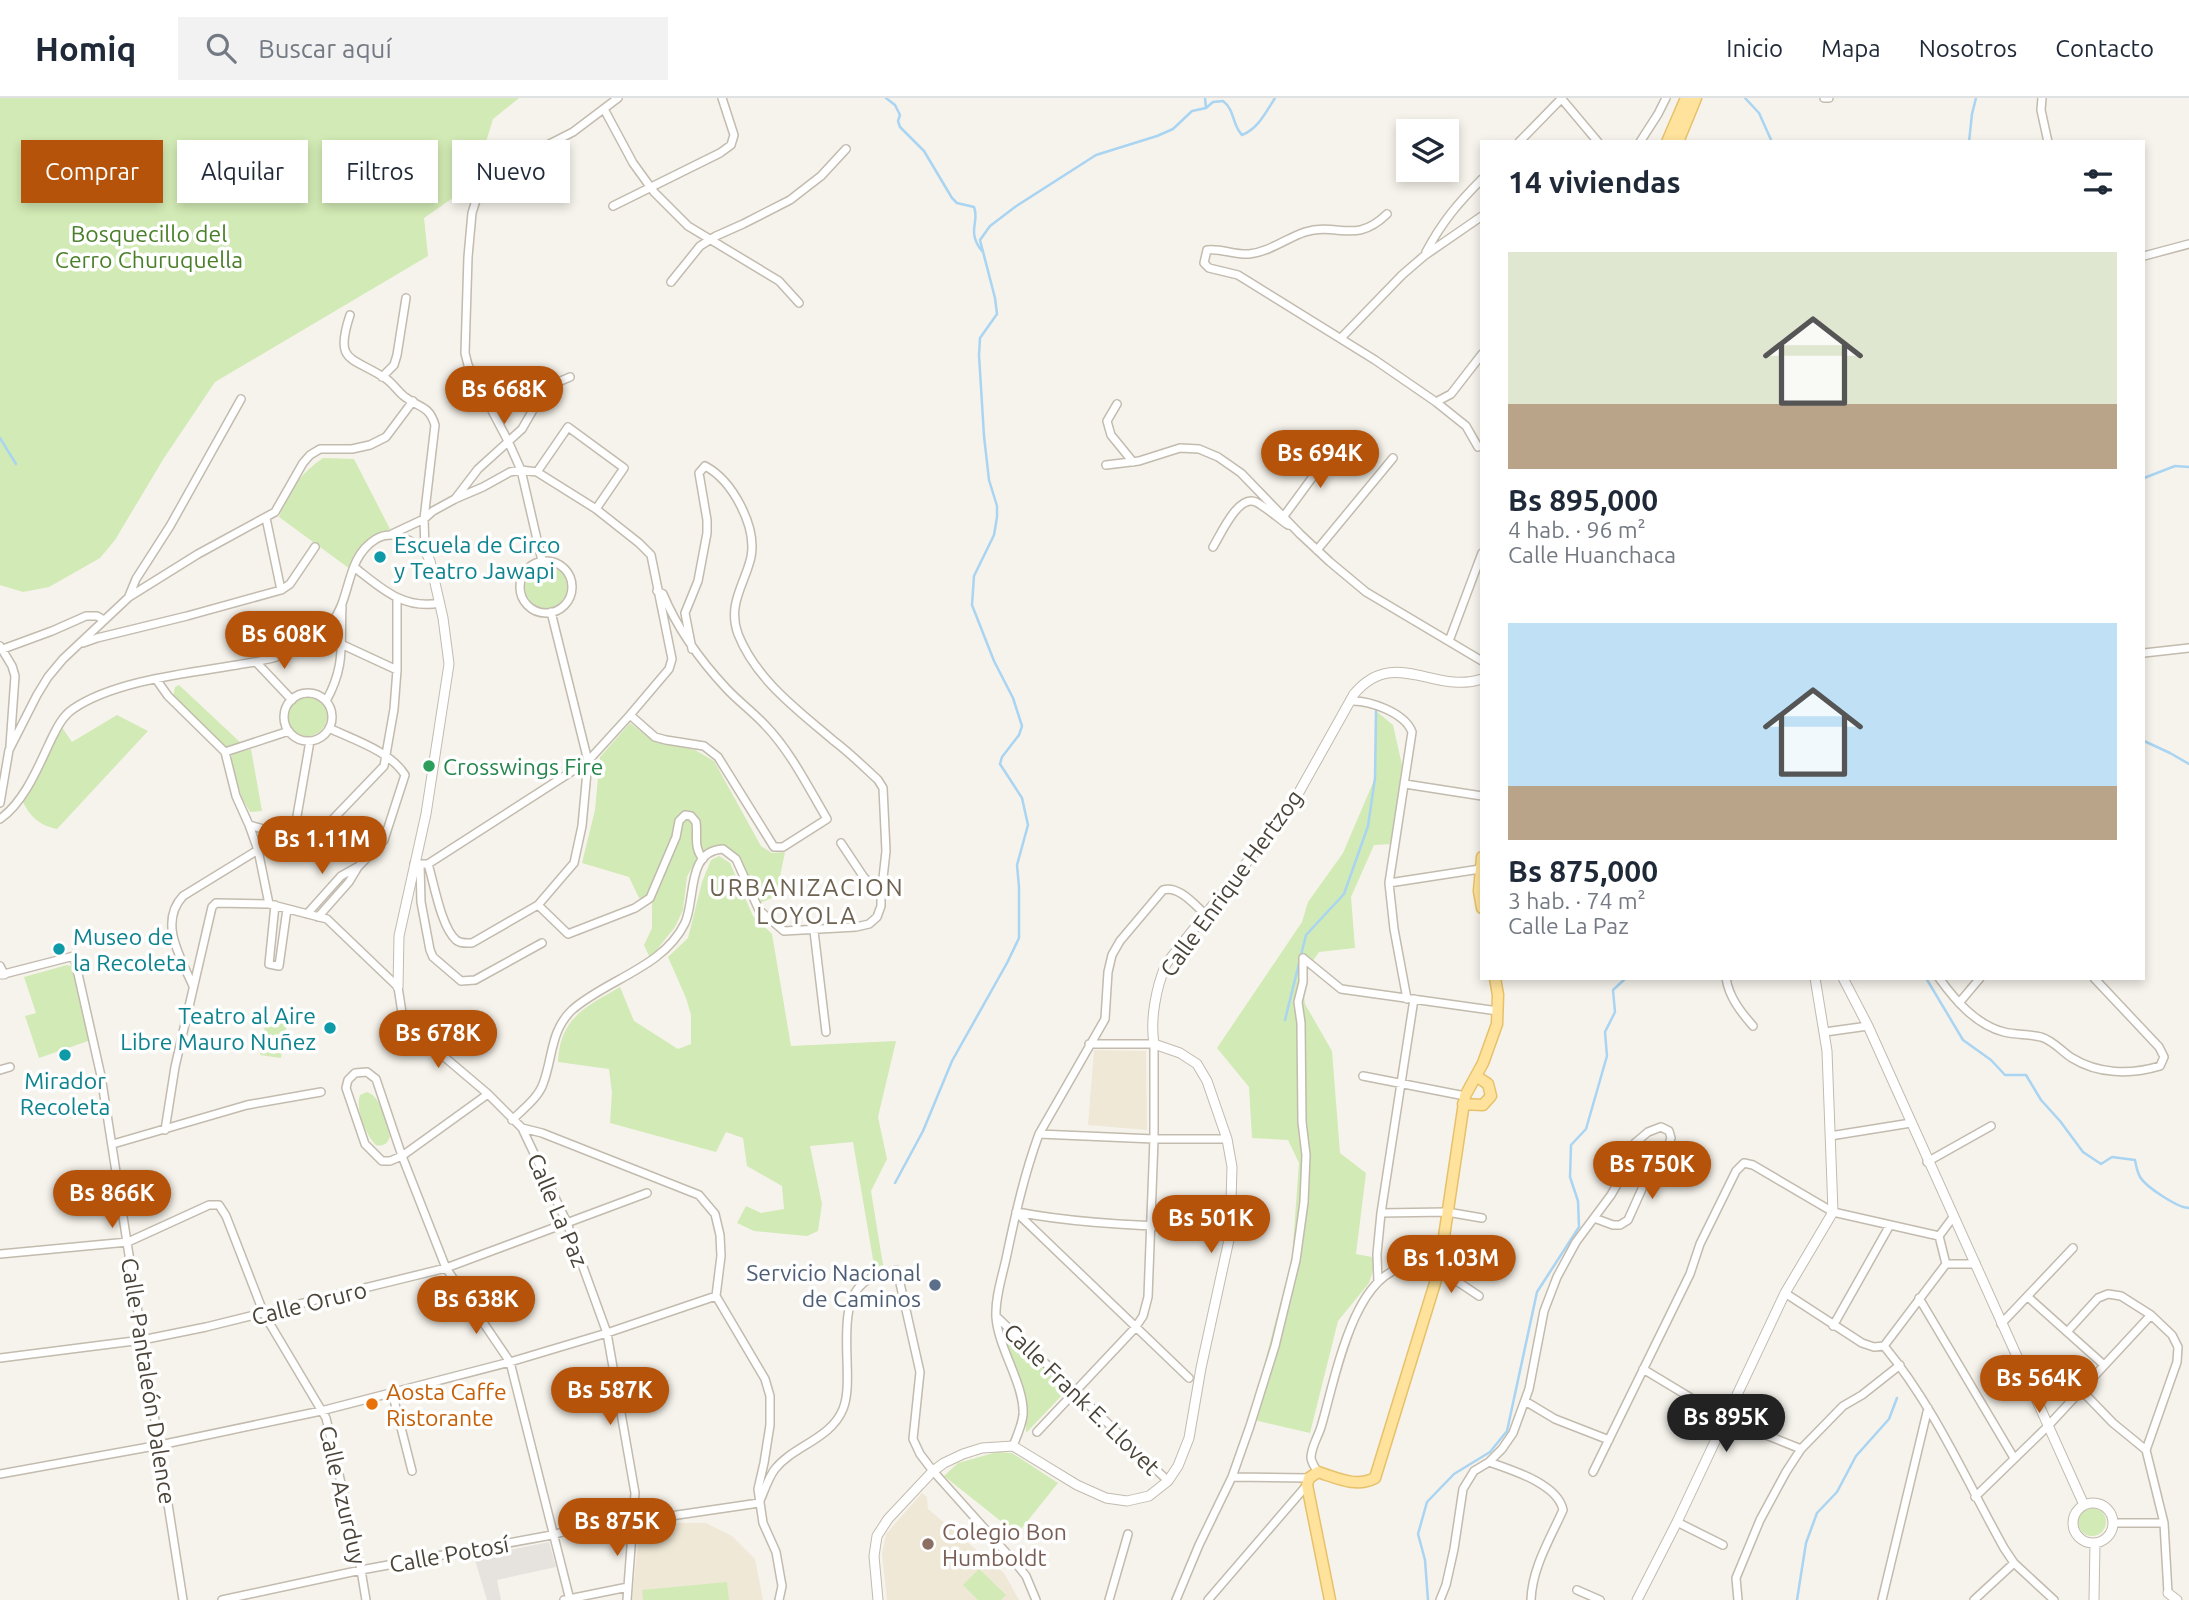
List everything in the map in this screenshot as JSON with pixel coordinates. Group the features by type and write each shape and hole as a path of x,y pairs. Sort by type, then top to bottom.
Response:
{"main road":[{"path":"1668,140 1685,98"},
{"path":"1679,140 1696,98"},
{"path":"1480,877 1480,897"},
{"path":"1330,1600 1311,1478 1355,1483 1374,1478 1439,1270 1464,1100 1490,1048 1497,1024 1495,980"},
{"path":"1464,1100 1483,1105 1491,1096 1488,1084 1476,1076"}],"street":[{"path":"542,561 521,470 468,365 468,257 475,205 484,186 506,166 573,132 618,98"},
{"path":"613,206 731,145 734,135 722,98"},
{"path":"1520,140 1562,98 1596,140"},
{"path":"1641,140 1666,98"},
{"path":"1824,98 1829,98"},
{"path":"2042,98 2041,110 2048,140"},
{"path":"604,109 633,163 651,187 688,226 779,281 799,303"},
{"path":"671,282 700,246 790,200 821,176 846,149"},
{"path":"1424,256 1439,227 1480,180"},
{"path":"1387,214 1361,230 1308,231 1252,254 1233,253 1217,248 1207,250 1204,263 1209,268 1238,275 1341,338 1436,401 1466,426 1478,447"},
{"path":"1341,338 1402,275 1424,256 1480,217"},
{"path":"2145,256 2189,244"},
{"path":"382,377 394,365 397,355 405,298"},
{"path":"351,315 343,337 344,348 355,362 382,377 405,398 422,406 432,415 435,425 424,519 425,550 440,603 449,664 421,864 421,902 430,950 433,957 461,981 475,980 542,943"},
{"path":"1436,401 1451,394 1480,357"},
{"path":"454,499 478,469 522,429 549,386 570,377"},
{"path":"129,597 136,579 177,514 241,399"},
{"path":"9,750 48,677 63,659 129,597 198,554 275,512 310,455 320,449 352,449 370,445 386,437 413,401"},
{"path":"1117,404 1107,421 1111,435 1133,462"},
{"path":"537,472 568,427 624,468 596,509"},
{"path":"1284,516 1334,448"},
{"path":"1106,465 1133,462 1180,449 1199,449 1217,457 1241,473 1300,534 1366,592 1480,660"},
{"path":"1317,550 1393,458"},
{"path":"512,1120 544,1083 554,1038 566,1017 599,990 650,962 677,935 686,921 696,870 714,849 730,852 759,910 784,931 856,928 869,924 877,917 881,906 886,851 883,788 878,780 787,702 757,667 738,634 734,611 737,592 751,557 748,528 739,503 726,482 705,466 699,474 707,533 698,581 685,613 692,649"},
{"path":"0,819 12,810 60,723 72,710 118,688 256,662 300,647 333,622 360,554 369,544 424,519 454,499 510,472 537,472 596,509 651,555 672,659 669,668 630,715 587,761 421,864 399,936 398,987"},
{"path":"1213,547 1239,505 1246,500 1254,501 1300,534"},
{"path":"266,518 281,590"},
{"path":"392,534 425,550"},
{"path":"79,645 281,590 290,584 315,547"},
{"path":"1450,641 1480,558"},
{"path":"542,561 561,566 572,582 567,602 551,612 531,608 521,591 525,572 542,561"},
{"path":"354,567 397,600 424,606 440,603"},
{"path":"630,715 655,737 704,746 718,757 774,847 783,847 827,820 784,748 765,724 727,689 692,649 663,594 657,591"},
{"path":"326,701 340,668 343,599"},
{"path":"249,824 293,839 311,842 384,766 394,709 397,600"},
{"path":"421,864 446,924 456,940 472,943 538,905 574,863 582,826 587,761 551,612"},
{"path":"0,803 9,750 15,676 1,647 86,616 97,616 104,620"},
{"path":"343,645 397,670"},
{"path":"2145,653 2189,648"},
{"path":"256,662 292,700"},
{"name":"Calle Enrique Hertzog","path":"1037,1432 1135,1328 1143,1316 1149,1297 1154,1139 1152,1034 1158,982 1166,964 1275,827 1298,794 1361,686 1373,676 1387,672 1408,673 1451,683 1480,680"},
{"path":"156,679 168,696 225,752 236,796 258,850 272,905 270,964 279,966 287,909"},
{"path":"313,694 326,701 332,714 329,728 324,734 310,741 289,731 285,718 288,705 298,695 313,694"},
{"path":"1350,701 1362,701 1382,707 1409,724 1412,732 1389,883 1392,915 1411,999 1381,1213 1377,1254 1378,1282"},
{"path":"318,917 349,882 358,867 384,840 405,775 386,757 329,728"},
{"path":"225,752 289,731"},
{"path":"293,839 310,741"},
{"path":"1405,784 1480,796"},
{"path":"538,905 568,934 635,908 650,898 676,837 678,821 685,815 691,816 696,822 695,839 698,853 703,859"},
{"path":"841,843 858,870 881,896"},
{"path":"193,987 171,929 177,902 258,850"},
{"path":"1389,883 1480,863"},
{"path":"307,914 341,876 358,867"},
{"path":"1013,1446 1023,1414 996,1317 998,1293 1016,1212 1039,1134 1105,1019 1108,972 1112,955 1120,941 1154,898 1169,888 1177,890 1205,914"},
{"path":"165,1129 175,1067 212,906 242,902 272,905 327,919 398,987"},
{"path":"814,931 826,1032"},
{"name":"Calle Pantaleón Dalence","path":"1,972 74,956 113,1144 183,1600"},
{"path":"1176,1600 1232,1477 1275,1346 1296,1261 1306,1154 1301,1122 1301,1023 1298,1002 1303,982 1303,958 1341,989 1498,1011"},
{"path":"1726,980 1727,989 1738,1009 1753,1026"},
{"path":"1637,1600 1786,1293 1833,1212 1827,1051 1815,980"},
{"path":"1844,980 1868,1026 2084,1505"},
{"path":"1941,980 1959,1003 1985,1025 2003,1032 2041,1037 2091,1069 2118,1072 2160,1066 2164,1058 2159,1047 2096,980"},
{"path":"1959,1003 1978,980"},
{"name":"Calle La Paz","path":"398,987 403,1019 409,1027 488,1094 522,1128 567,1223 607,1333 635,1493 627,1600"},
{"path":"1825,1032 1868,1026"},
{"path":"878,1600 874,1556 877,1536 888,1519 933,1471 944,1463 982,1448 1013,1446 1077,1486 1106,1498 1127,1501 1149,1496 1168,1481 1178,1466 1189,1438 1230,1235 1232,1167 1227,1139 1208,1081 1196,1064 1180,1053 1154,1044 1089,1044"},
{"path":"0,1070 10,1067"},
{"path":"488,1094 402,1156 382,1161 365,1144 346,1088 348,1080 355,1073 367,1072 376,1079 402,1156 446,1268 510,1362 568,1600 628,1587"},
{"path":"1363,1076 1401,1082 1464,1100"},
{"path":"113,1144 247,1105 321,1092"},
{"path":"1830,1136 1910,1123"},
{"path":"1927,1161 1991,1126"},
{"path":"1440,1600 1454,1549 1463,1489 1474,1471 1489,1462 1513,1433 1525,1401 1547,1298 1576,1242 1619,1181 1635,1143 1648,1132 1661,1127 1669,1131 1671,1138 1668,1146 1650,1171 1628,1220 1620,1225 1612,1225 1594,1218"},
{"path":"522,1128 568,1143 699,1195 715,1214 720,1235 716,1296 765,1379 770,1395 770,1425 758,1489 763,1523 776,1552 782,1586 779,1600"},
{"path":"1039,1134 1227,1139"},
{"path":"1593,1472 1690,1274 1700,1244 1736,1171 1744,1163 1753,1165 1833,1212 1939,1236"},
{"name":"Calle Oruro","path":"0,1358 142,1340 264,1314 446,1268 647,1193"},
{"name":"Calle Azurduy","path":"128,1242 209,1205 219,1205 226,1216 264,1314 326,1418 366,1600"},
{"path":"1016,1212 1044,1217 1194,1227"},
{"path":"1016,1212 1189,1378"},
{"path":"1381,1213 1447,1212 1482,1218"},
{"path":"1939,1236 1954,1216"},
{"path":"1833,1326 1891,1225"},
{"path":"1939,1236 1946,1264"},
{"path":"0,1254 128,1242"},
{"path":"2001,1324 2073,1248"},
{"path":"1786,1293 1862,1343 1874,1347 1884,1346 1946,1264"},
{"path":"1946,1264 1976,1264"},
{"path":"1208,1600 1311,1478 1312,1450 1321,1427 1329,1390 1359,1309 1378,1282 1392,1272 1406,1267 1439,1270 1479,1296"},
{"path":"759,1503 775,1470 830,1429 843,1411 848,1394 846,1327 849,1309 858,1289 869,1278 897,1270 920,1372 914,1439 920,1454 1026,1576 1036,1600"},
{"path":"2067,1332 2098,1298 2108,1294 2121,1296 2151,1315 2172,1335 2178,1347 2176,1362 2146,1450 2164,1522 2168,1596 2177,1600"},
{"path":"0,1474 160,1446 321,1411 510,1362 716,1296"},
{"path":"2028,1297 2104,1365"},
{"path":"1919,1298 2014,1458"},
{"path":"1975,1497 2082,1391 2151,1315"},
{"name":"Calle Frank E. Llovet","path":"996,1317 1168,1481"},
{"path":"1884,1346 1928,1408 2014,1563 2054,1600"},
{"path":"1738,1600 1736,1578 1760,1520 1801,1450 1843,1406 1862,1395 1900,1365"},
{"path":"1643,1369 1726,1419 1801,1450"},
{"path":"2082,1391 2113,1423 2146,1450"},
{"path":"392,1392 412,1471"},
{"path":"1525,1401 1555,1419 1609,1440"},
{"path":"1882,1600 1928,1408"},
{"path":"1489,1462 1553,1492 1561,1501 1563,1510 1537,1568 1531,1600"},
{"path":"1232,1477 1311,1478"},
{"name":"Calle Potosí","path":"222,1600 361,1570 552,1535 609,1519 650,1519 759,1503"},
{"path":"2091,1503 2109,1510 2113,1523 2105,1539 2095,1543 2082,1539 2074,1528 2075,1515 2084,1505 2091,1503"},
{"path":"1677,1522 1723,1545"},
{"path":"2113,1523 2164,1522"},
{"path":"1109,1600 1128,1534"},
{"path":"2094,1600 2095,1543"},
{"path":"1974,1600 2014,1563"},
{"path":"1577,1590 1600,1600"}],"shaded area":[{"path":"1094,1050 1146,1051 1147,1130 1088,1125"},
{"name":"Colegio Bon Humboldt","path":"922,1493 927,1497 928,1509 1004,1573 1019,1600 887,1600 882,1554 886,1534"},
{"path":"679,1523 706,1523 732,1536 755,1559 763,1600 632,1600 638,1543 645,1538 645,1530"},
{"path":"549,1542 556,1567 497,1580 501,1600 487,1600 474,1557"}],"green space":[{"name":"Bosquecillo del Cerro Churuquella","path":"0,98 519,98 493,119 487,140 452,140 452,199 424,218 428,256 215,382 164,458 115,540 100,558 49,587 23,592 0,585"},
{"path":"323,458 354,459 390,529 365,543 350,569 279,517 296,483"},
{"path":"546,566 561,572 567,587 561,602 546,608 531,602 525,587 531,572"},
{"path":"179,685 241,743 226,747 173,696 175,687"},
{"path":"307,696 321,702 327,716 321,730 307,736 293,730 287,716 293,702"},
{"path":"1376,711 1393,725 1402,765 1392,844 1374,845 1351,897 1355,948 1319,952 1302,977 1305,1004 1332,1051 1340,1153 1366,1173 1356,1254 1377,1258 1369,1283 1338,1321 1310,1433 1250,1419 1292,1258 1299,1163 1288,1140 1252,1138 1249,1087 1217,1048 1302,922 1308,902 1343,853 1375,778"},
{"path":"117,715 148,731 57,829 36,819 22,800 61,726 72,742"},
{"path":"630,723 655,742 695,750 714,761 761,846 772,853 785,852 776,896 760,903 740,860 714,848 698,856 687,877 683,910 675,927 650,958 644,945 652,928 652,903 639,898 629,877 582,863 595,810 600,757"},
{"path":"251,749 262,811 250,812 242,798 231,759 232,754"},
{"path":"719,856 730,863 753,916 772,934 791,1046 896,1041 878,1117 887,1159 871,1191 883,1265 875,1271 853,1142 810,1146 822,1204 818,1231 807,1236 754,1231 737,1223 746,1206 761,1213 784,1209 782,1186 747,1166 743,1138 726,1132 716,1152 610,1123 612,1093 609,1069 558,1062 564,1034 577,1015 620,987 634,1021 678,1049 691,1044 691,1015 668,957 688,938 702,882 711,860"},
{"path":"71,966 91,1040 39,1058 25,1016 36,1013 24,977"},
{"path":"266,1020 287,1022 281,1058 260,1055"},
{"path":"367,1092 380,1104 390,1136 383,1145 376,1145 362,1121 360,1095"},
{"path":"1007,1334 1066,1391 1026,1433 1022,1388 1007,1346"},
{"path":"997,1452 1012,1453 1058,1483 1017,1534 944,1476 958,1463"},
{"path":"2092,1508 2102,1512 2106,1522 2102,1532 2092,1536 2082,1532 2078,1522 2082,1512"},
{"path":"979,1569 1006,1595 1001,1600 978,1600 963,1585"},
{"path":"727,1582 729,1600 643,1600 642,1590"}],"waterway":[{"path":"886,98 895,105 900,115 900,127 924,151 952,198 957,203 974,207 975,238 982,251"},
{"path":"1205,98 1206,108"},
{"path":"895,1183 923,1131 952,1061 1019,938 1017,865 1028,825 1022,798 1000,764 1022,726 1013,698 994,661 972,605 974,576 994,535 997,517 984,436 979,355 980,338 997,314 980,240 990,226 1015,207 1096,155 1173,129 1192,111 1206,108 1213,102 1223,101 1227,105 1242,135 1257,124 1275,98"},
{"path":"1745,98 1759,113 1771,140"},
{"path":"1969,140 1976,98"},
{"path":"0,438 16,464"},
{"path":"2145,478 2175,466 2189,467"},
{"path":"1285,1020 1306,935 1344,894 1368,826 1375,778 1376,711"},
{"path":"2145,741 2189,764"},
{"path":"1428,1600 1425,1560 1418,1534 1427,1502 1454,1474 1490,1452 1507,1431 1537,1292 1579,1227 1578,1201 1570,1177 1571,1145 1586,1129 1607,1056 1605,1032 1615,1012 1613,990 1624,980"},
{"path":"1927,980 1963,1040 1991,1060 2005,1075 2026,1075 2041,1100 2083,1152 2101,1164 2112,1157 2135,1160 2140,1177 2149,1186 2170,1201 2189,1208"},
{"path":"1797,1600 1806,1543 1817,1513 1837,1492 1856,1456 1889,1419 1897,1398"}],"place":[{"name":"Escuela de Circo y Teatro Jawapi","path":"380,557"},
{"name":"Crosswings Fire","path":"429,766"},
{"name":"Museo de la Recoleta","path":"59,949"},
{"name":"Teatro al Aire Libre Mauro Nuñez","path":"330,1028"},
{"name":"Mirador Recoleta","path":"65,1055"},
{"name":"Servicio Nacional de Caminos","path":"935,1285"},
{"name":"Aosta Caffe Ristorante","path":"372,1404"},
{"name":"Colegio Bon Humboldt","path":"928,1544"}],"district":[{"name":"URBANIZACION LOYOLA","path":"807,901"}]}
